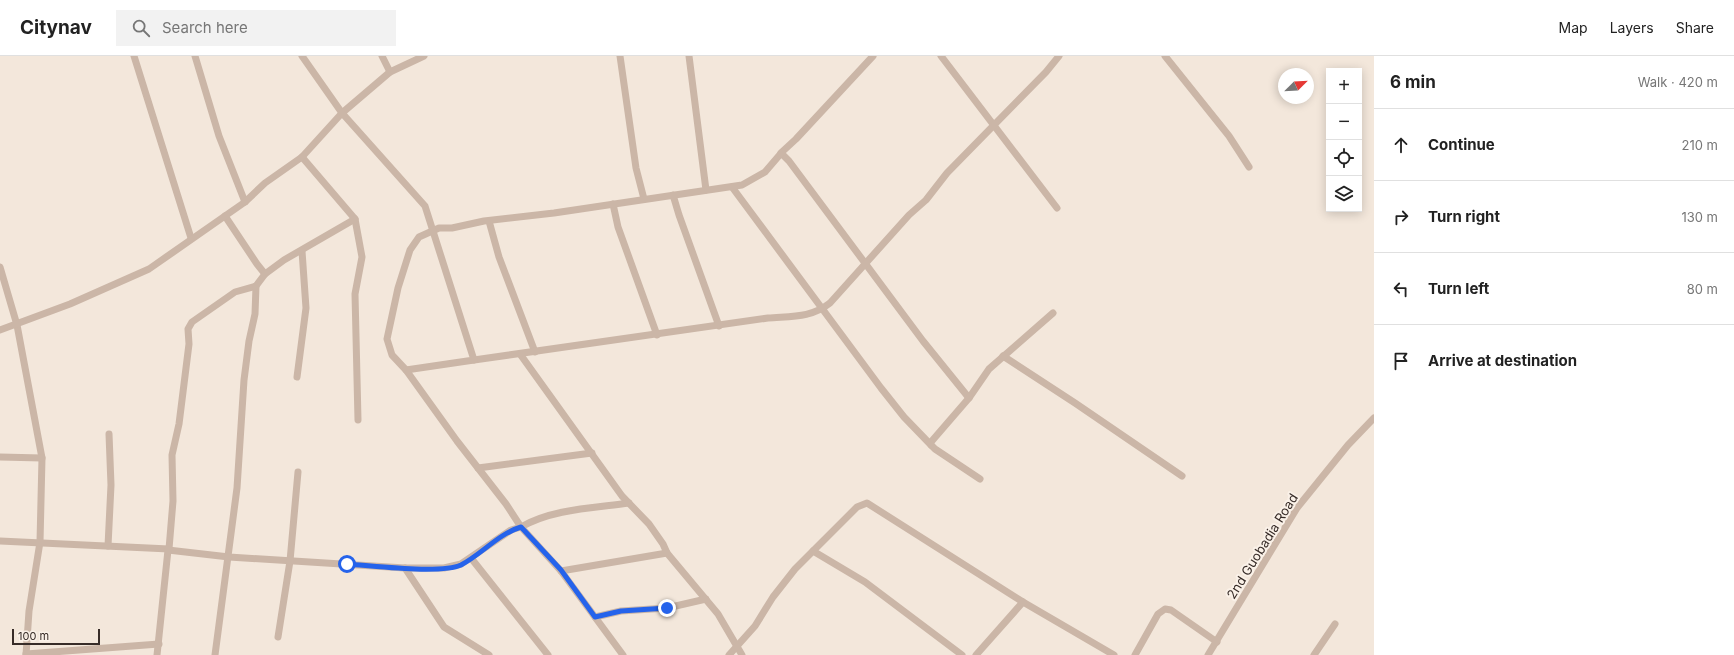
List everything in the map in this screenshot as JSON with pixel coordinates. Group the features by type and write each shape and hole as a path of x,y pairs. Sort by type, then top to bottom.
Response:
{"street":[{"path":"134,56 191,238"},
{"path":"195,56 219,136 245,202"},
{"path":"302,56 342,113 424,206 464,335 474,360"},
{"path":"382,56 390,72"},
{"path":"0,330 17,325 134,277 158,263 191,238 245,202 265,183 302,157 342,113 390,72 424,56"},
{"path":"620,56 636,168 644,199"},
{"path":"689,56 706,190"},
{"path":"623,655 561,570 521,527 506,504 406,370 392,355 387,339 388,333 398,288 410,250 419,237 439,228 452,228 489,221 742,185 765,172 781,153 796,140 874,56"},
{"path":"941,56 1057,208"},
{"path":"406,370 808,315 822,310 909,215 926,200 947,173 1046,72 1059,56"},
{"path":"1165,56 1229,136 1249,168"},
{"path":"781,153 789,161 927,346 969,398"},
{"path":"302,157 355,219 362,257 355,294 358,420"},
{"path":"732,187 822,310 904,417 931,445 980,479"},
{"path":"674,195 679,216 719,326"},
{"path":"613,204 618,227 657,335"},
{"path":"225,216 265,274"},
{"path":"215,655 237,488 244,380 249,341 255,314 256,286 265,274 355,219"},
{"path":"489,221 500,257 535,352"},
{"path":"298,377 306,308 302,251"},
{"path":"0,267 17,325 42,458 40,542 29,611 26,654 159,644"},
{"path":"158,655 173,501 172,455 179,424 189,344 188,330 196,318 215,304 235,292 256,286"},
{"path":"931,445 931,442 969,398 989,369 1053,313"},
{"path":"520,354 629,503 650,524 667,552 718,614 742,655"},
{"path":"1003,356 1182,476"},
{"name":"2nd Guobadia Road","path":"1208,655 1297,508 1348,445 1374,418"},
{"path":"108,546 111,485 109,434"},
{"path":"478,468 592,453"},
{"path":"0,457 42,458"},
{"path":"278,637 290,561 298,472"},
{"path":"0,541 168,550 229,557 404,568 455,567 471,558 511,530 521,527 534,520 560,513 629,503"},
{"path":"729,655 755,626 773,597 795,569 857,507 867,503 1023,602 1114,655"},
{"path":"813,551 865,582 962,655"},
{"path":"561,570 667,552"},
{"path":"471,558 548,655"},
{"path":"404,568 444,626 489,655"},
{"path":"595,617 621,611 667,608 706,599"},
{"path":"976,655 1023,602"},
{"path":"1135,655 1158,614 1165,609 1171,610 1217,642"},
{"path":"1314,655 1335,624"}],"route":[{"path":"347,564 404,568 455,567 471,558 511,530 521,527 561,570 595,617 621,611 667,608"}]}
